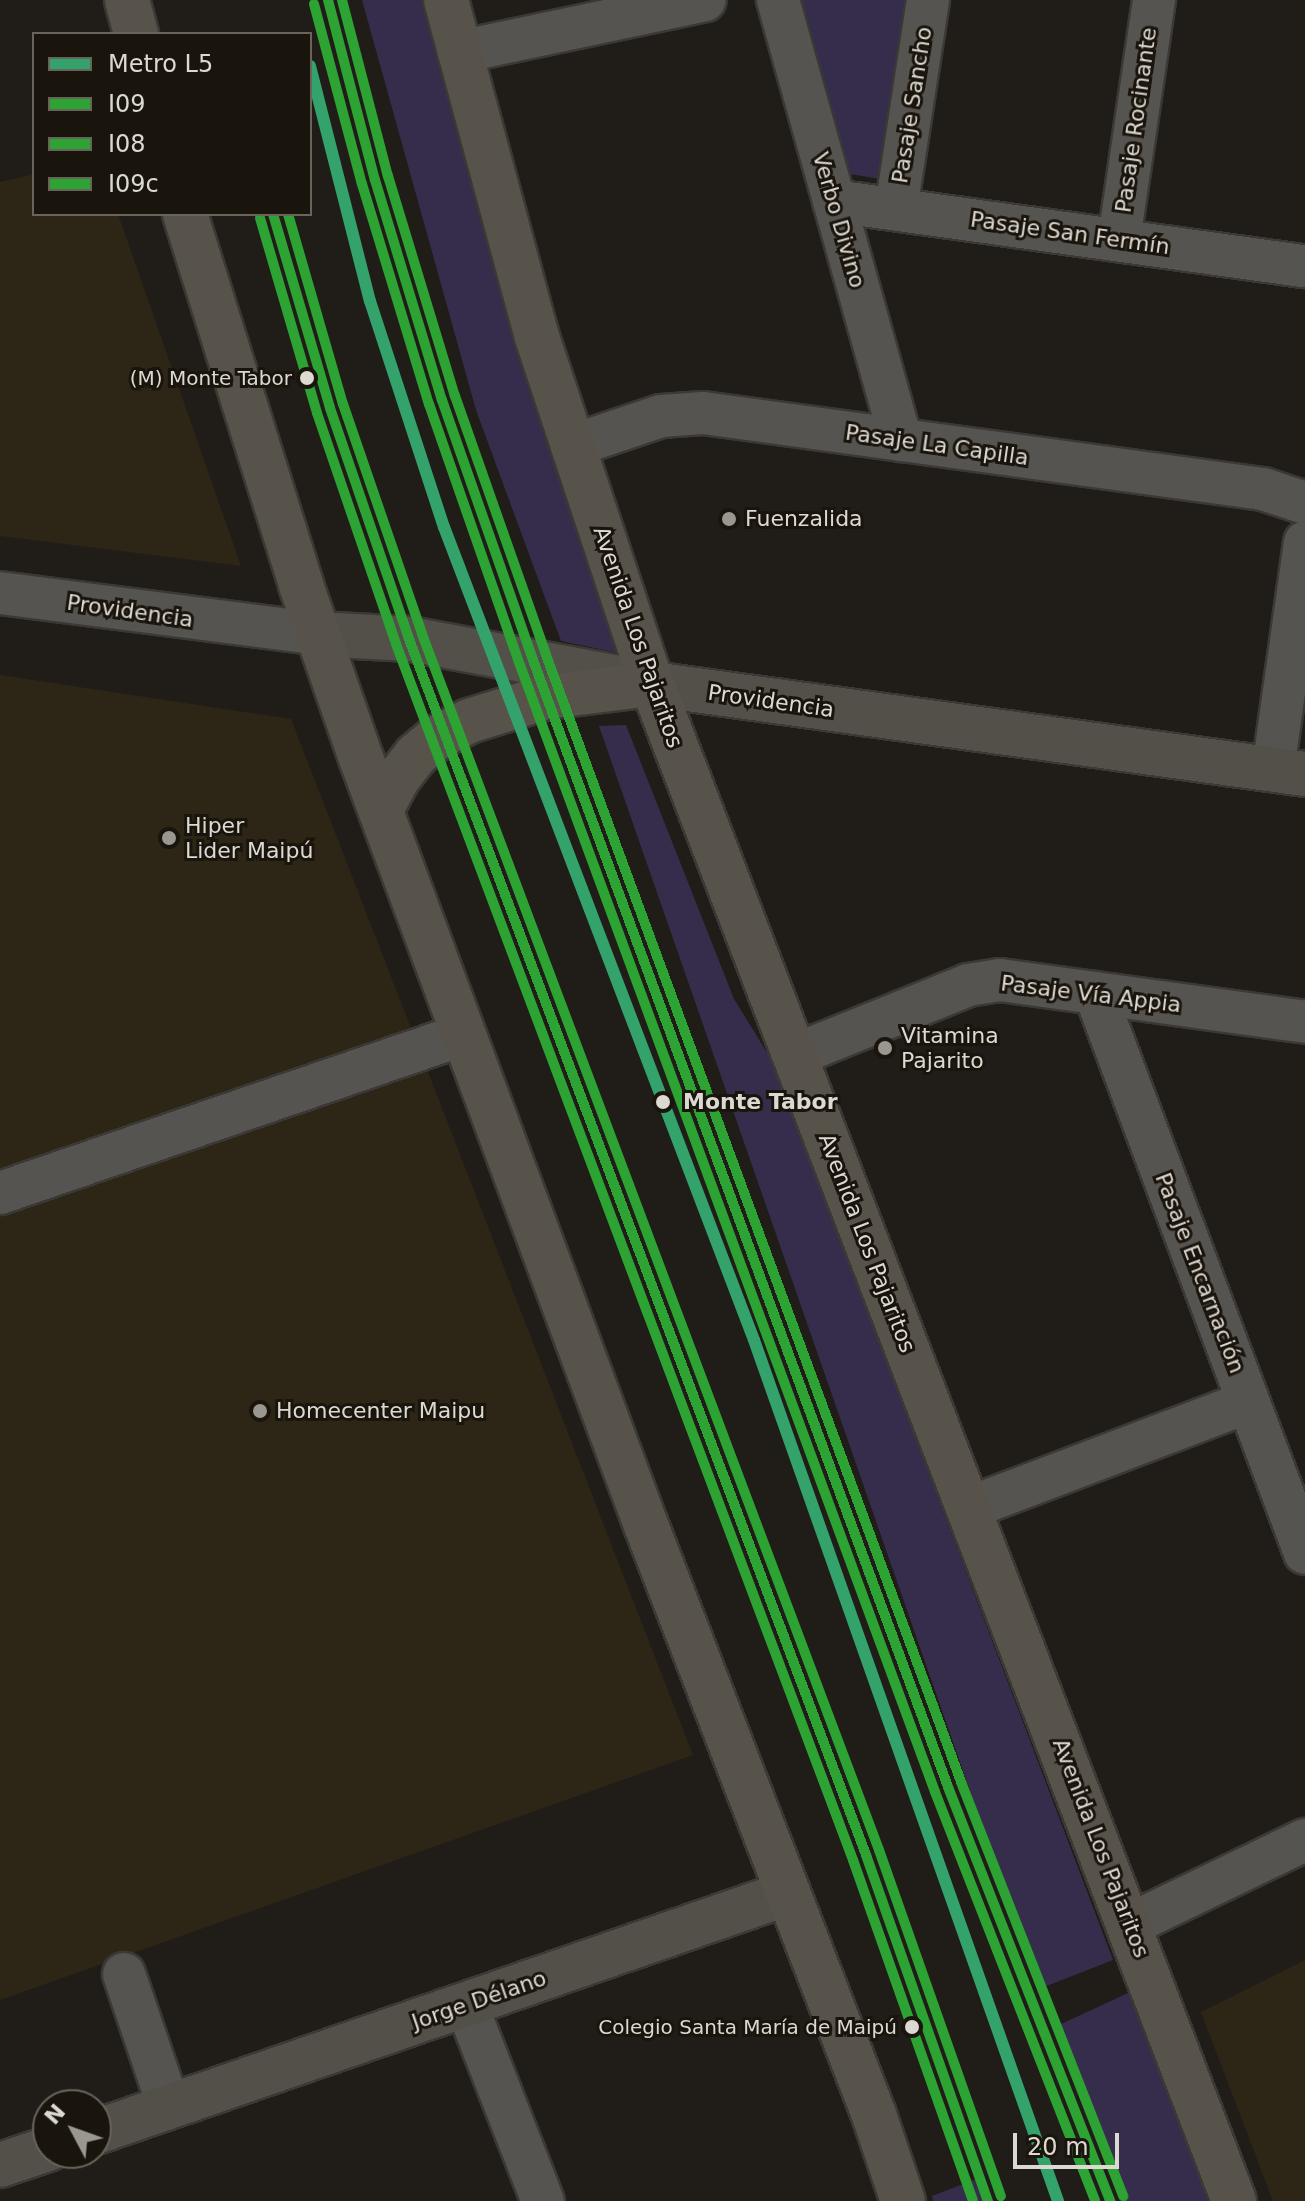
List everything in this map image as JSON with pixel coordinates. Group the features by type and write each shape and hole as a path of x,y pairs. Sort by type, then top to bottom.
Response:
{"main road":[{"path":"127,0 135,32"},
{"name":"Avenida Los Pajaritos","path":"446,0 504,224 572,446 652,684 1131,1924 1234,2201"},
{"path":"186,216 318,634 462,1035 903,2201"},
{"path":"381,810 398,778 416,755 436,738 469,721 546,697 652,684"}],"street":[{"path":"459,52 705,0"},
{"name":"Verbo Divino","path":"778,0 901,440"},
{"name":"Pasaje Sancho","path":"896,209 928,0"},
{"name":"Pasaje Rocinante","path":"1119,240 1154,0"},
{"name":"Pasaje San Fermín","path":"834,201 1305,266"},
{"name":"Pasaje La Capilla","path":"572,446 661,416 689,412 1263,489 1305,503"},
{"path":"1289,772 1305,542"},
{"name":"Providencia","path":"0,593 318,634 435,642 652,684 1289,772"},
{"name":"Pasaje Vía Appia","path":"795,1055 984,982 1016,980 1305,1022"},
{"name":"Pasaje Encarnación","path":"1095,993 1305,1553"},
{"path":"0,1193 462,1035"},
{"path":"969,1508 1248,1402"},
{"path":"1131,1924 1305,1840"},
{"name":"Jorge Délano","path":"112,2127 788,1893"},
{"path":"124,1974 169,2107"},
{"path":"466,2004 543,2201"},
{"path":"0,2165 32,2154"}],"shaded area":[{"path":"362,0 422,0 524,366 628,655 561,641 476,410"},
{"path":"797,0 909,0 880,179 850,174"},
{"path":"32,174 32,216 119,216 241,566 0,536 0,182"},
{"path":"0,675 291,719 693,1755 0,2000"},
{"path":"626,725 734,999 773,1062 1113,1960 1039,1989 599,726"},
{"path":"1305,1960 1305,2201 1273,2201 1201,2012"},
{"path":"1128,1993 1212,2201 1125,2201 1059,2025"},
{"path":"984,2176 990,2201 933,2201 932,2196"}],"metro line":[{"name":"L5","path":"312,74 370,301 444,527 754,1340 1058,2201"}],"transit line":[{"name":"I09","path":"328,0 375,180 442,400 533,660 948,1787 1110,2201"},
{"name":"I09c","path":"342,0 388,176 455,396 546,655 961,1782 1123,2196"},
{"name":"I08","path":"314,4 362,184 429,404 520,665 935,1792 1095,2201"},
{"name":"I09","path":"274,216 330,408 409,639 866,1855 988,2201"},
{"name":"I09c","path":"289,216 343,404 422,634 879,1850 1001,2196"},
{"name":"I08","path":"260,218 317,413 396,644 853,1860 973,2201"}],"place":[{"name":"(M) Monte Tabor","path":"307,378"},
{"name":"Fuenzalida","path":"729,519"},
{"name":"Hiper Lider Maipú","path":"169,838"},
{"name":"Vitamina Pajarito","path":"885,1048"},
{"name":"Monte Tabor","path":"663,1102"},
{"name":"Homecenter Maipu","path":"260,1411"},
{"name":"Colegio Santa María de Maipú","path":"912,2027"}]}
